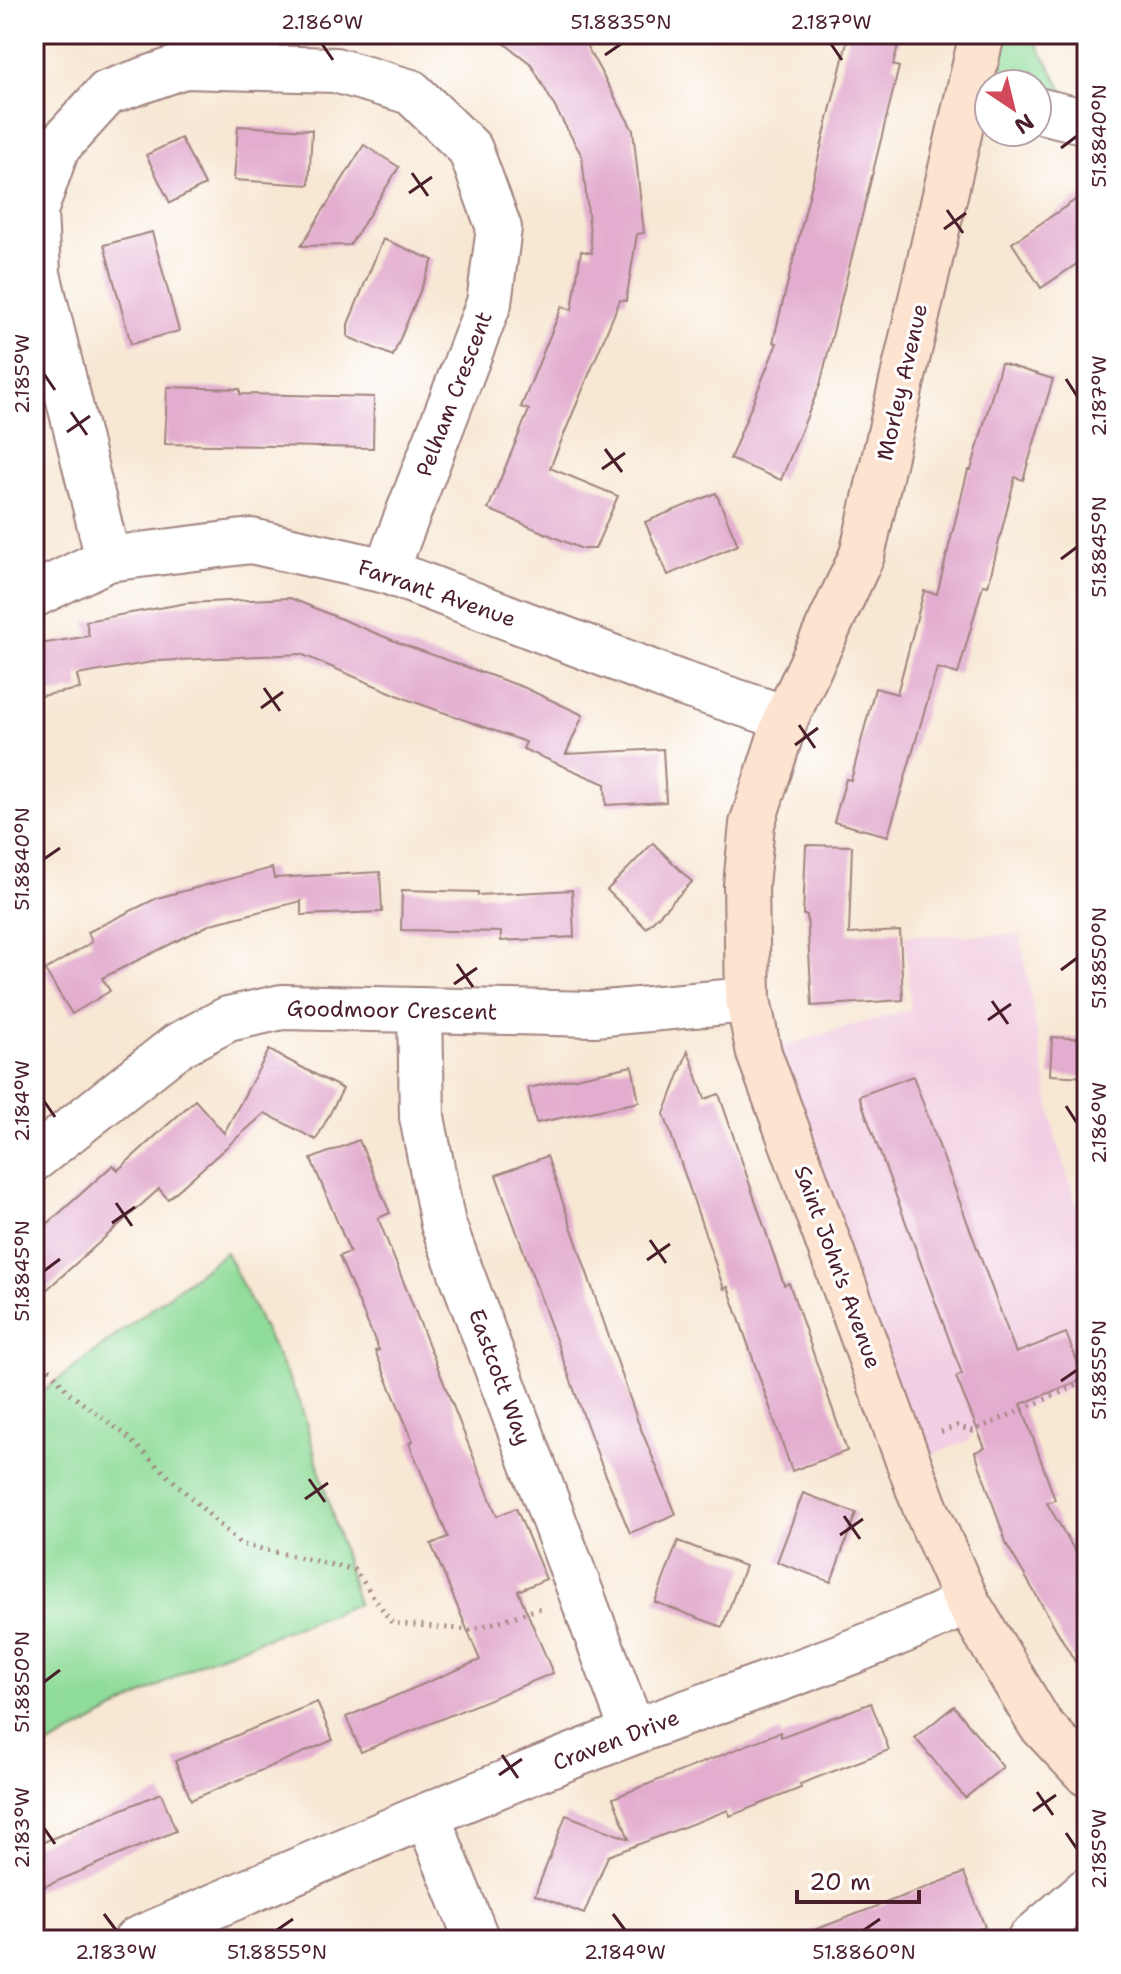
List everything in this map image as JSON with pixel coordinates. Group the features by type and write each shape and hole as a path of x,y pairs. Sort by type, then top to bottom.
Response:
{"street":[{"name":"Morley Avenue","path":"980,68 982,34"},
{"name":"Pelham Crescent","path":"108,559 38,274 35,211 57,148 107,93 184,66 335,70 411,92 461,139 470,149 499,228 489,303 386,571"},
{"path":"1053,114 1087,122"},
{"name":"Morley Avenue","path":"786,718 862,555 973,116"},
{"name":"Farrant Avenue","path":"34,595 108,559 251,541 386,571 680,683 786,718"},
{"name":"Saint John's Avenue","path":"786,718 752,824 746,885 748,1000 759,1053 902,1445 967,1602 1040,1724 1087,1774"},
{"name":"Goodmoor Crescent","path":"34,1159 177,1046 228,1019 282,1007 594,1014 748,1000"},
{"name":"Eastcott Way","path":"420,1010 422,1117 443,1224 633,1732"},
{"name":"Craven Drive","path":"136,1940 427,1815 633,1732 907,1631 967,1602"},
{"path":"427,1815 477,1940"},
{"path":"1029,1940 1087,1890"}],"path":[{"path":"34,1350 69,1393 123,1433 240,1544 355,1570 392,1623 471,1630 581,1595"},
{"path":"902,1445 957,1426 973,1431 1087,1381"}],"shaded area":[{"path":"905,935 1020,935 1056,1140 1087,1235 1087,1381 973,1431 969,1441 909,1463 759,1053 911,1009"}],"green space":[{"path":"982,34 1031,34 1050,68 987,68"},
{"path":"1053,73 1080,120 1053,114"},
{"path":"226,1252 300,1402 358,1604 204,1661 38,1752 34,1741 34,1398"}],"building":[{"path":"492,34 580,34 633,130 644,233 637,234 626,301 620,300 550,468 618,496 595,549 582,549 488,509 529,410 521,407 562,306 572,310 581,251 592,253 582,156 531,64"},
{"path":"849,34 901,34 893,65 899,67 820,385 781,480 730,459 777,343 773,342"},
{"path":"238,126 312,130 309,185 234,180"},
{"path":"181,138 205,185 170,203 146,155"},
{"path":"364,145 399,167 350,245 301,246"},
{"path":"1087,192 1087,257 1041,288 1012,243"},
{"path":"152,232 179,331 131,344 104,245"},
{"path":"383,239 433,260 393,356 348,337 348,324"},
{"path":"1001,363 1053,379 1023,480 1015,477 988,586 983,585 958,674 937,668 888,836 834,822 846,779 851,780 875,688 897,694 924,591 937,594 968,470 971,470"},
{"path":"167,387 240,389 240,394 374,397 373,448 165,444"},
{"path":"716,493 738,545 668,575 645,522"},
{"path":"290,598 402,644 523,687 583,715 566,754 663,749 666,802 606,805 605,784 523,749 526,742 409,700 301,654 158,661 77,675 80,689 40,696 34,645 89,636 86,621 187,603"},
{"path":"653,843 692,882 646,928 607,890"},
{"path":"806,845 852,846 849,934 900,931 903,1000 812,1006 807,915 803,915"},
{"path":"272,868 274,878 380,872 382,912 301,915 301,901 211,924 102,978 110,991 72,1014 45,970 92,942 88,932 157,898"},
{"path":"402,890 478,892 478,895 572,890 574,937 501,941 501,932 401,930"},
{"path":"1052,1037 1087,1039 1087,1077 1050,1075"},
{"path":"269,1050 343,1089 316,1140 265,1113 168,1199 159,1189 34,1301 34,1236 113,1165 118,1170 195,1100 224,1133"},
{"path":"688,1051 705,1099 719,1094 784,1285 789,1283 847,1451 792,1471 728,1287 724,1289 664,1114"},
{"path":"632,1066 639,1102 536,1123 528,1088"},
{"path":"913,1076 1016,1353 1066,1333 1084,1379 1021,1404 1055,1500 1047,1503 1087,1572 1087,1682 1007,1545 975,1452 985,1448 956,1377 962,1374 859,1096"},
{"path":"359,1140 390,1213 378,1218 497,1516 516,1508 546,1579 518,1591 553,1673 361,1752 346,1717 480,1660 431,1544 448,1537 409,1443 413,1441 375,1351 379,1350 339,1256 350,1252 311,1159"},
{"path":"547,1156 638,1422 676,1514 630,1533 600,1461 496,1175"},
{"path":"803,1493 856,1513 831,1582 777,1562"},
{"path":"678,1541 745,1566 722,1627 655,1602"},
{"path":"317,1702 333,1740 191,1800 175,1761"},
{"path":"871,1703 889,1750 800,1784 801,1788 730,1816 728,1810 608,1856 584,1914 535,1895 566,1815 629,1839 613,1798 780,1732 781,1737"},
{"path":"954,1706 1003,1767 965,1798 915,1738"},
{"path":"161,1793 176,1831 34,1891 34,1846"},
{"path":"964,1873 985,1927 950,1940 796,1940 796,1937"}]}
